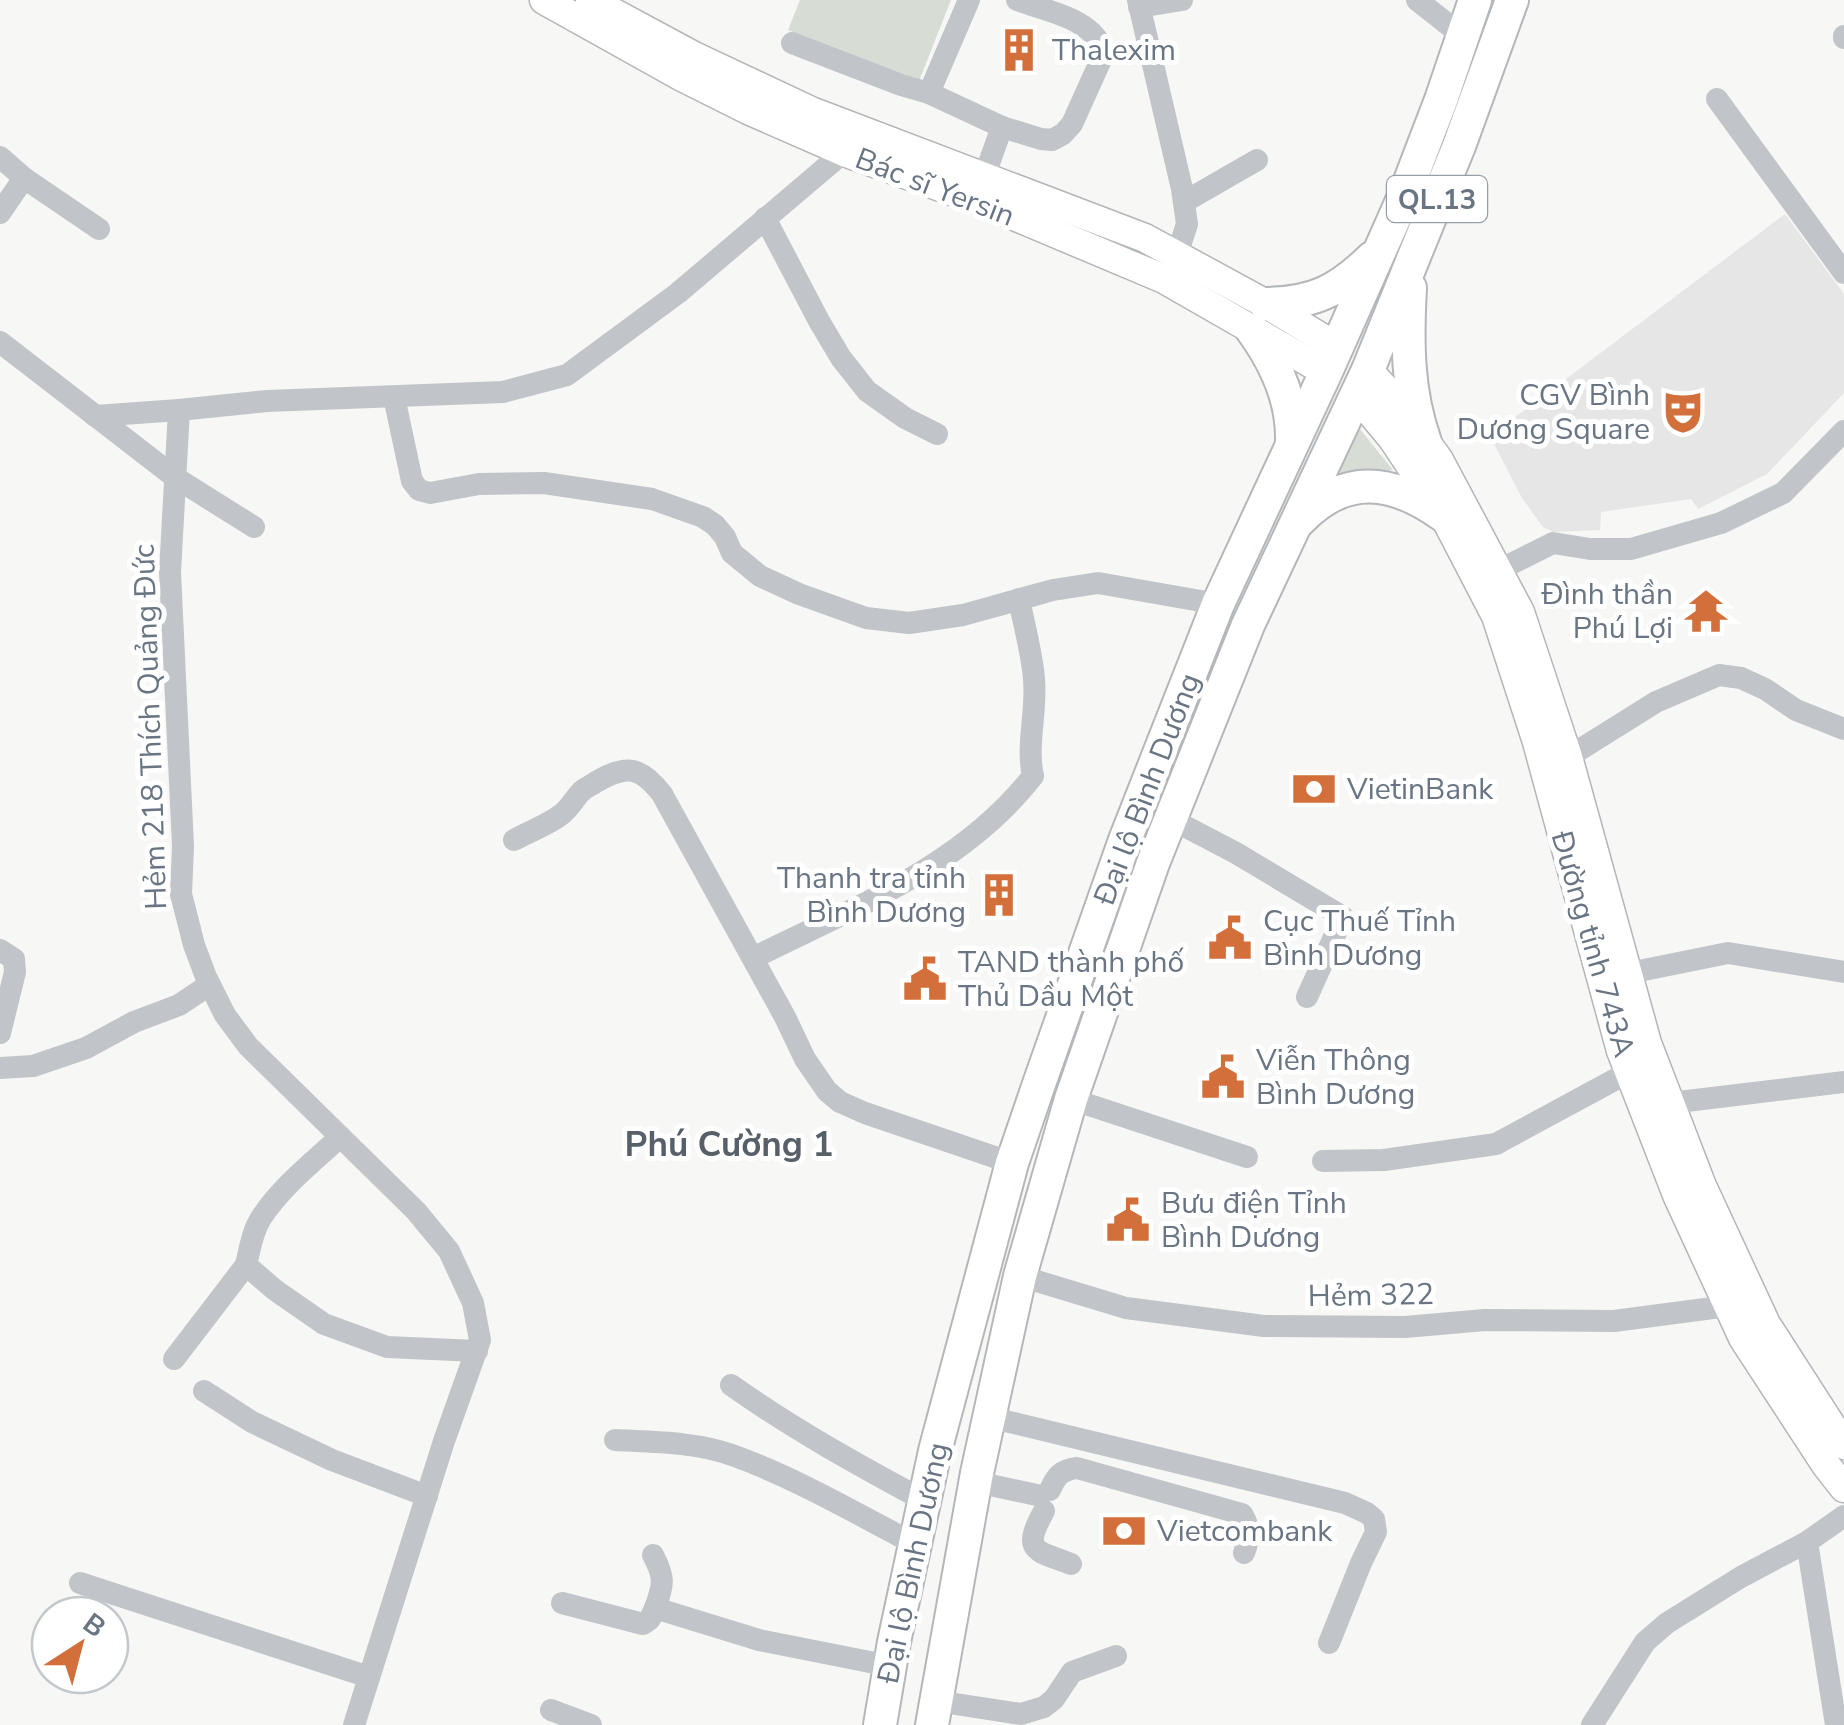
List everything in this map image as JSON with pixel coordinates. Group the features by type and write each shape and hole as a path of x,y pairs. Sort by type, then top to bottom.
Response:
{"highway":[{"name":"Đại lộ Bình Dương","path":"934,1713 988,1417 1020,1276 1071,1099 1171,819 1248,626 1362,383 1424,145 1475,0"},
{"name":"Đại lộ Bình Dương","path":"880,1725 935,1451 1012,1163 1126,840 1218,604 1331,360 1399,250 1481,90 1512,0"},
{"path":"1292,446 1288,406 1264,346 1259,317 1334,290 1359,270 1399,250 1412,401 1425,442"},
{"path":"1331,360 1362,383"},
{"path":"1296,523 1330,496 1369,485 1399,490 1444,516"},
{"path":"1012,1163 1049,1174"}],"main road":[{"name":"Bác sĩ Yersin","path":"544,0 590,9 688,66 748,110 851,140 980,189 1145,238 1177,255 1259,317 1331,360"},
{"name":"Bác sĩ Yersin","path":"980,189 1164,279 1259,317"},
{"name":"Đường tỉnh 743A","path":"1362,383 1398,403 1439,460 1520,612 1556,745 1647,1043 1702,1186 1766,1324 1844,1444"},
{"name":"Đường tỉnh 743A","path":"1362,383 1392,438 1444,516 1556,745 1629,1072 1677,1195 1743,1338 1844,1488"}],"street":[{"path":"929,93 970,0"},
{"path":"792,43 929,93 1002,126 1052,140 1072,124 1104,53 1100,41 1084,26 1017,0"},
{"path":"1177,255 1186,224 1184,202 1138,3 1182,0"},
{"path":"1416,0 1464,37"},
{"path":"1716,98 1844,273"},
{"path":"980,189 1002,126"},
{"path":"96,416 267,401 503,392 567,376 678,293 851,140"},
{"path":"0,157 98,229"},
{"path":"1184,202 1257,160"},
{"path":"0,213 24,178"},
{"path":"765,218 819,321 867,391 936,434"},
{"path":"0,342 176,478 254,527"},
{"path":"394,397 412,481 420,490 430,493 479,484 544,483 652,500 716,525 732,552 760,576 866,618 909,623 963,615 1052,590 1098,583 1218,604"},
{"name":"Hẻm 218 Thích Quảng Đức","path":"179,410 170,572 184,846 180,894 194,945 225,1015 248,1046 416,1211 449,1251 473,1303 480,1340 354,1725"},
{"path":"1499,570 1553,543 1590,549 1631,549 1722,523 1783,493 1844,432"},
{"path":"753,958 938,864 1006,810 1033,776 1029,758 1034,679 1020,599"},
{"path":"1556,745 1719,674 1742,678 1796,710 1844,729"},
{"path":"514,840 560,816 581,791 613,772 636,771 651,780 753,958 804,1059 827,1091 840,1102 1012,1163"},
{"path":"1171,819 1344,917 1307,997"},
{"path":"0,950 14,959 15,972 0,1033"},
{"path":"1628,973 1728,952 1844,972"},
{"path":"0,1068 34,1066 86,1048 134,1022 179,1005 210,985"},
{"path":"1323,1161 1384,1160 1496,1144 1629,1072"},
{"path":"1670,1103 1844,1082"},
{"path":"1071,1099 1246,1157"},
{"path":"174,1359 246,1264 260,1219 340,1137"},
{"path":"246,1264 324,1324 388,1347 477,1352"},
{"name":"Hẻm 322","path":"1020,1276 1126,1308 1264,1326 1405,1327 1485,1320 1614,1321 1728,1306"},
{"path":"731,1385 790,1426 924,1501"},
{"path":"204,1391 284,1438 426,1496"},
{"path":"988,1417 1345,1504 1367,1513 1374,1520 1376,1532 1329,1643"},
{"path":"615,1440 668,1442 729,1454 817,1493 915,1544"},
{"path":"1071,1564 1048,1558 1032,1541 1044,1499 1056,1476 1077,1468 1242,1514 1250,1537 1244,1553"},
{"path":"976,1482 1044,1499"},
{"path":"1592,1725 1645,1642 1667,1623 1807,1542 1844,1516"},
{"path":"1807,1542 1836,1725"},
{"path":"562,1603 643,1624 650,1619 664,1578 653,1555"},
{"path":"80,1583 370,1677"},
{"path":"655,1608 759,1640 890,1666"},
{"path":"934,1713 1021,1714 1044,1707 1072,1672 1116,1656"},
{"path":"551,1710 590,1725"}],"shaded area":[{"path":"800,0 951,0 919,81 788,30"},
{"path":"1785,214 1844,294 1844,393 1767,474 1698,509 1691,499 1601,512 1600,530 1553,532 1543,527 1522,498 1490,436"},
{"path":"1355,423 1393,470 1333,476"}],"place":[{"name":"Thalexim","path":"1019,50"},
{"name":"CGV Bình Dương Square","path":"1683,412"},
{"name":"Đình thần Phú Lợi","path":"1706,611"},
{"name":"VietinBank","path":"1314,789"},
{"name":"Thanh tra tỉnh Bình Dương","path":"999,895"},
{"name":"Cục Thuế Tỉnh Bình Dương","path":"1230,938"},
{"name":"TAND thành phố Thủ Dầu Một","path":"925,979"},
{"name":"Viễn Thông Bình Dương","path":"1223,1077"},
{"name":"Bưu điện Tỉnh Bình Dương","path":"1128,1220"},
{"name":"Vietcombank","path":"1124,1531"}],"district":[{"name":"Phú Cường 1","path":"729,1144"}]}
